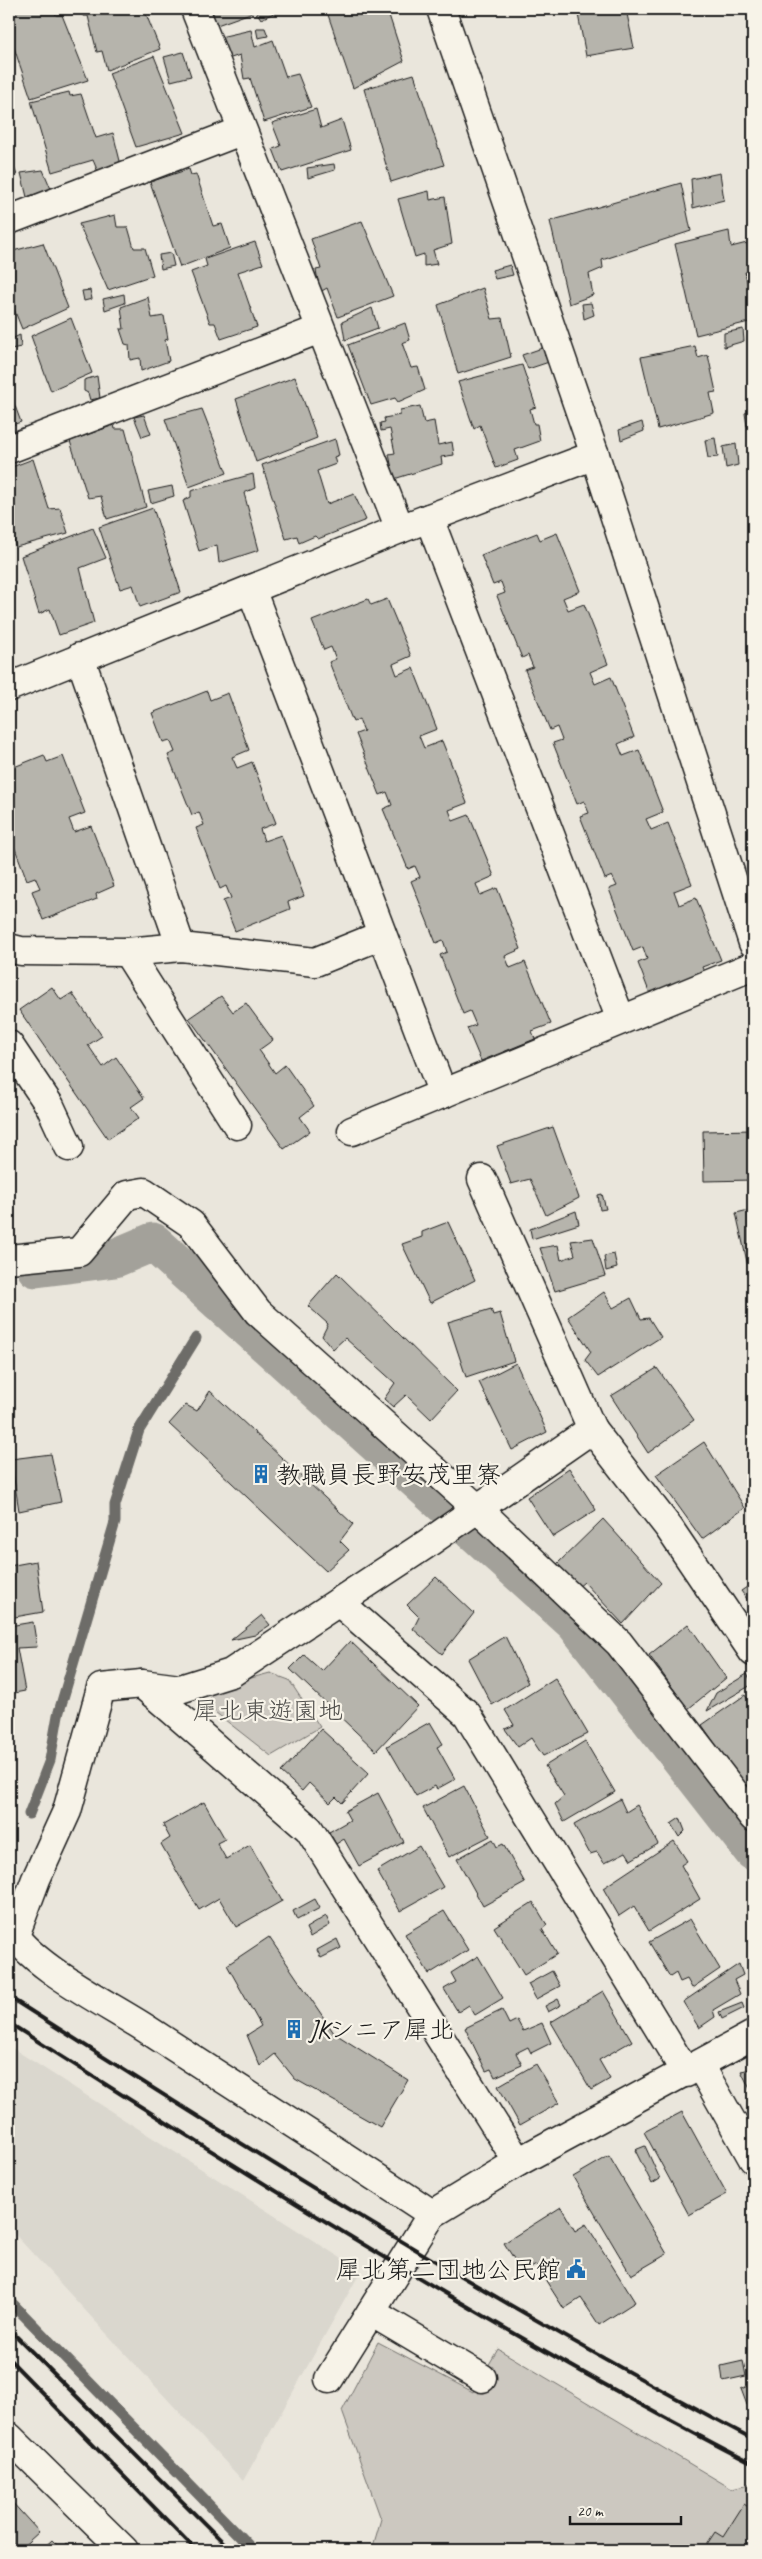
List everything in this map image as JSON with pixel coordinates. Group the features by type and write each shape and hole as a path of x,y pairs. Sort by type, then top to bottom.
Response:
{"street":[{"path":"195,9 241,131 400,529"},
{"path":"441,9 595,455 753,943"},
{"path":"9,220 241,131"},
{"path":"9,449 320,329"},
{"path":"9,687 400,529 595,455"},
{"path":"429,518 621,1020"},
{"path":"251,589 443,1094"},
{"path":"80,657 181,947"},
{"path":"13,953 127,952 181,947 315,962 382,935"},
{"path":"127,952 237,1125"},
{"path":"352,1131 753,966"},
{"path":"9,1045 50,1106 69,1147"},
{"path":"482,1179 592,1429 669,1528 753,1652"},
{"path":"9,1259 79,1252 127,1195 144,1192 190,1224 258,1312 478,1508 619,1643 753,1818"},
{"path":"432,2214 128,2017 64,1978 12,1932 67,1811 101,1688 142,1684 180,1689 231,1673 424,1546 592,1429"},
{"path":"339,1602 467,1714 693,2069 753,2159"},
{"path":"142,1684 309,1829 518,2162"},
{"path":"329,2380 432,2214 518,2162 753,2035"},
{"path":"371,2312 482,2378"},
{"path":"14,2451 124,2550"}],"shaded area":[{"path":"9,2046 361,2271 243,2481 9,2228"}],"green space":[{"name":"犀北東遊園地","path":"270,1673 289,1680 320,1727 271,1756 206,1705 217,1687"},
{"path":"378,2342 473,2392 498,2349 732,2489 753,2484 753,2550 372,2550 381,2519 342,2411"}],"building":[{"path":"23,9 54,9 56,15 62,15 88,80 31,98 9,33 9,13"},
{"path":"79,9 144,9 160,49 107,70 102,51 97,52 88,16 83,16"},
{"path":"211,9 275,9 276,12 261,19 256,11 217,25"},
{"path":"326,9 387,9 404,61 353,88"},
{"path":"577,9 626,9 634,48 586,56"},
{"path":"256,28 265,28 268,36 258,38"},
{"path":"251,30 255,47 273,40 286,77 298,74 311,107 264,122 250,78 244,79 240,55 225,60 220,37"},
{"path":"183,52 191,76 171,81 164,57"},
{"path":"154,56 185,133 136,147 109,73"},
{"path":"414,74 444,165 391,182 364,89"},
{"path":"69,92 70,96 81,94 96,138 113,133 121,165 98,172 93,160 52,172 31,101"},
{"path":"316,109 321,128 342,120 351,150 282,172 273,149 281,146 272,123"},
{"path":"9,155 17,175 9,177"},
{"path":"334,164 335,170 308,178 307,168"},
{"path":"189,169 191,175 196,174 213,226 222,224 230,248 180,267 150,182"},
{"path":"43,170 51,189 27,197 21,173"},
{"path":"720,173 724,200 693,208 691,179"},
{"path":"681,183 691,231 602,260 603,268 589,274 593,295 569,304 550,221"},
{"path":"429,191 430,200 445,197 452,244 433,250 437,264 424,266 424,254 415,257 398,199"},
{"path":"115,215 117,227 128,227 134,248 145,248 153,275 108,290 79,224"},
{"path":"362,221 393,296 338,317 327,288 320,292 316,270 321,269 311,239"},
{"path":"729,231 731,247 747,243 752,272 745,272 753,307 753,321 696,335 675,244"},
{"path":"255,242 263,264 238,272 257,327 221,339 215,323 210,323 191,272 207,266 205,259"},
{"path":"43,243 68,308 22,329 9,297 9,252"},
{"path":"171,253 174,266 161,269 159,255"},
{"path":"510,265 513,275 495,279 492,270"},
{"path":"483,288 492,319 502,318 511,357 458,374 438,305"},
{"path":"90,290 92,299 84,301 82,291"},
{"path":"124,294 125,303 105,310 103,299"},
{"path":"148,297 152,318 164,316 168,339 165,340 169,361 141,371 140,358 130,360 129,345 125,344 120,329 124,329 121,307"},
{"path":"591,303 594,315 584,319 582,304"},
{"path":"372,308 378,328 345,340 342,322"},
{"path":"71,318 92,373 51,391 31,336"},
{"path":"405,323 410,340 402,343 411,368 418,367 425,390 398,402 395,398 371,405 348,345"},
{"path":"743,329 744,341 724,347 724,333"},
{"path":"20,335 21,347 11,349 9,340"},
{"path":"695,346 698,358 708,355 716,392 710,393 714,413 658,429 641,357"},
{"path":"545,347 549,362 528,369 522,355"},
{"path":"522,365 536,407 530,409 534,424 537,424 540,441 515,450 518,460 496,468 480,425 474,429 458,382"},
{"path":"97,376 100,398 90,400 88,393 84,391 84,380"},
{"path":"295,377 317,438 256,462 236,399"},
{"path":"9,390 21,422 9,426"},
{"path":"420,406 424,423 434,421 438,445 452,442 454,455 441,457 442,464 394,479 389,454 395,453 390,429 381,431 380,423 385,422 384,418 400,415 400,410"},
{"path":"202,409 227,473 189,487 165,419"},
{"path":"753,411 753,425 747,426 745,413"},
{"path":"144,415 151,434 142,437 134,417"},
{"path":"642,422 644,431 621,440 619,430"},
{"path":"114,425 115,429 125,429 146,507 107,519 101,496 88,498 70,441"},
{"path":"715,438 718,457 708,458 705,440"},
{"path":"335,439 339,455 334,457 336,464 317,471 327,504 354,494 366,520 318,539 315,536 299,543 297,536 286,539 262,465"},
{"path":"736,444 738,465 726,468 723,447"},
{"path":"33,459 49,509 60,508 68,533 16,547 9,527 9,468"},
{"path":"253,474 255,488 244,493 259,550 219,563 217,545 199,551 183,501 191,497 191,491"},
{"path":"172,486 174,496 151,503 148,491"},
{"path":"153,508 181,592 140,607 133,585 120,589 99,527"},
{"path":"93,528 106,558 80,568 94,623 59,635 50,609 39,614 21,556"},
{"path":"537,533 540,540 557,533 580,591 563,598 568,610 584,604 608,664 590,672 595,684 611,677 634,737 618,744 623,756 639,750 663,812 646,819 651,830 668,823 692,884 674,891 679,905 696,898 721,960 702,967 704,972 650,994 638,963 647,959 643,947 633,951 609,889 617,886 612,876 605,879 580,816 589,813 584,801 577,804 553,743 562,740 557,727 550,730 525,670 533,667 528,655 522,658 497,596 505,593 501,582 493,585 481,555"},
{"path":"368,599 371,605 387,599 411,656 393,664 397,675 413,668 437,729 419,736 424,748 442,741 467,803 449,810 453,821 469,815 494,876 476,884 480,895 497,888 521,949 505,956 510,968 525,962 551,1024 532,1031 535,1039 481,1061 467,1028 476,1025 470,1011 463,1014 440,955 447,952 443,940 436,943 411,881 420,877 415,866 408,869 383,809 392,805 387,792 380,795 356,734 364,731 359,719 353,722 329,662 336,659 331,647 324,650 312,621"},
{"path":"207,691 210,700 228,693 249,750 232,757 237,768 252,762 276,823 260,829 264,841 281,835 304,896 288,902 290,909 235,931 223,901 231,898 226,886 220,889 196,828 204,825 199,812 192,815 168,755 175,752 170,740 163,742 152,713"},
{"path":"44,755 47,762 63,756 85,813 69,819 74,832 91,826 114,886 96,894 97,899 43,920 32,891 40,888 35,877 27,880 9,833 9,816 12,815 9,807 9,769"},
{"path":"52,987 61,1000 72,993 102,1036 88,1045 103,1067 116,1057 144,1098 131,1107 139,1118 108,1139 19,1010"},
{"path":"221,996 233,1012 246,1003 273,1040 259,1050 275,1073 285,1065 314,1106 300,1117 310,1131 284,1149 189,1018"},
{"path":"553,1127 579,1198 546,1215 530,1179 511,1184 497,1146"},
{"path":"753,1130 753,1180 704,1181 703,1131"},
{"path":"602,1194 606,1209 600,1210 598,1195"},
{"path":"753,1209 753,1274 750,1275 736,1213"},
{"path":"576,1211 579,1224 532,1239 530,1229"},
{"path":"448,1222 475,1280 430,1303 402,1244 422,1237 422,1232"},
{"path":"593,1238 605,1276 555,1291 540,1248 558,1245 561,1260 575,1255 571,1241"},
{"path":"614,1254 617,1268 606,1271 604,1256"},
{"path":"337,1273 457,1391 431,1419 406,1395 393,1407 384,1399 395,1383 345,1338 333,1349 322,1336 328,1324 308,1306"},
{"path":"604,1292 613,1308 631,1298 641,1319 649,1318 661,1337 598,1377 585,1360 591,1352 568,1317"},
{"path":"491,1309 493,1315 500,1313 514,1361 466,1377 448,1322"},
{"path":"516,1363 547,1432 512,1450 479,1382"},
{"path":"657,1368 694,1420 648,1453 611,1396"},
{"name":"教職員長野安茂里寮","path":"210,1391 353,1524 340,1541 349,1550 326,1571 169,1424 186,1405 197,1411"},
{"path":"704,1442 745,1508 702,1539 656,1475"},
{"path":"51,1454 61,1502 19,1511 11,1459"},
{"path":"569,1468 596,1510 553,1537 527,1497"},
{"path":"603,1519 661,1583 623,1624 584,1582 577,1588 556,1565"},
{"path":"36,1561 43,1612 9,1618 9,1566"},
{"path":"436,1577 474,1613 442,1654 413,1629 419,1617 407,1605"},
{"path":"753,1583 753,1607 741,1591"},
{"path":"262,1615 270,1625 255,1635 231,1640"},
{"path":"33,1622 37,1647 17,1648 25,1691 9,1694 9,1626"},
{"path":"688,1624 726,1678 688,1709 649,1655"},
{"path":"505,1636 528,1683 492,1705 468,1659"},
{"path":"350,1641 418,1706 376,1751 290,1669 304,1655 322,1671"},
{"path":"747,1674 753,1684 707,1711 716,1693"},
{"path":"555,1678 588,1734 543,1756 531,1738 518,1747 505,1729 514,1725 505,1710"},
{"path":"745,1695 753,1707 753,1779 744,1785 702,1725"},
{"path":"430,1722 443,1744 437,1747 455,1779 437,1789 435,1786 416,1796 387,1746"},
{"path":"321,1729 369,1773 342,1803 336,1797 330,1803 309,1783 302,1791 281,1772"},
{"path":"585,1741 615,1792 564,1822 555,1804 564,1796 545,1766"},
{"path":"464,1786 490,1836 449,1857 423,1808"},
{"path":"378,1793 404,1842 359,1866 344,1839 336,1844 329,1832 350,1820 345,1811"},
{"path":"620,1799 626,1812 637,1805 658,1844 631,1860 626,1852 604,1863 597,1852 590,1854 574,1825"},
{"path":"204,1802 225,1839 217,1843 226,1859 250,1845 282,1901 236,1927 219,1898 199,1910 161,1844 170,1838 163,1825"},
{"path":"680,1818 685,1831 679,1837 671,1824"},
{"path":"493,1839 497,1847 503,1844 525,1883 483,1906 457,1859"},
{"path":"674,1841 687,1861 681,1865 700,1899 649,1931 634,1906 619,1916 603,1888"},
{"path":"419,1846 443,1887 400,1911 377,1871"},
{"path":"315,1899 320,1908 297,1920 293,1911"},
{"path":"533,1902 547,1925 542,1929 557,1954 524,1975 494,1927"},
{"path":"444,1911 468,1950 429,1974 405,1934"},
{"path":"326,1916 330,1925 310,1937 306,1928"},
{"path":"690,1919 720,1969 692,1988 687,1979 680,1982 676,1973 670,1977 649,1942"},
{"name":"JKシニア犀北","path":"269,1937 334,2033 408,2080 380,2127 295,2079 275,2054 260,2066 247,2035 261,2026 227,1965"},
{"path":"337,1939 341,1948 321,1958 317,1950"},
{"path":"478,1956 503,1998 475,2015 469,2005 458,2012 444,1989 456,1982 451,1973"},
{"path":"739,1964 743,1975 734,1980 740,1994 713,2010 715,2017 699,2028 683,2002"},
{"path":"552,1971 560,1986 536,1999 528,1984"},
{"path":"603,1991 632,2041 599,2060 610,2079 591,2090 551,2022"},
{"path":"558,1999 561,2005 548,2012 545,2006"},
{"path":"742,2003 744,2008 722,2019 719,2012"},
{"path":"502,2010 509,2024 517,2020 523,2031 542,2023 551,2043 531,2053 528,2047 516,2053 522,2065 495,2077 491,2069 486,2071 465,2028"},
{"path":"536,2064 559,2103 520,2125 498,2086"},
{"path":"751,2069 753,2074 753,2095 741,2071"},
{"path":"682,2112 727,2194 689,2215 644,2132"},
{"path":"645,2146 660,2179 652,2184 635,2150"},
{"path":"609,2156 667,2254 631,2275 573,2177"},
{"name":"犀北第二団地公民館","path":"561,2207 575,2231 586,2224 635,2302 599,2325 581,2298 564,2309 536,2265 523,2273 504,2243"},
{"path":"743,2361 746,2376 723,2381 721,2366"},
{"path":"750,2385 753,2403 747,2405 741,2389"},
{"path":"10,2500 39,2532 19,2550 9,2550"},
{"path":"744,2504 753,2510 753,2550 703,2550 715,2532 723,2537"},
{"path":"52,2540 61,2549 67,2543 73,2550 41,2550"}],"waterway":[{"path":"36,1268 115,1258 153,1242 575,1623 753,1851"},
{"path":"29,1814 50,1760 58,1715 115,1522 115,1505 139,1430 196,1338"},
{"path":"9,2300 253,2550"}],"railway":[{"path":"9,1997 192,2113 376,2226 563,2335 753,2439"},
{"path":"9,2023 192,2139 376,2252 657,2414 753,2464"},
{"path":"9,2329 231,2550"},
{"path":"9,2359 196,2550"}],"place":[{"name":"教職員長野安茂里寮","path":"261,1474"},
{"name":"JKシニア犀北","path":"294,2029"},
{"name":"犀北第二団地公民館","path":"576,2269"}]}
